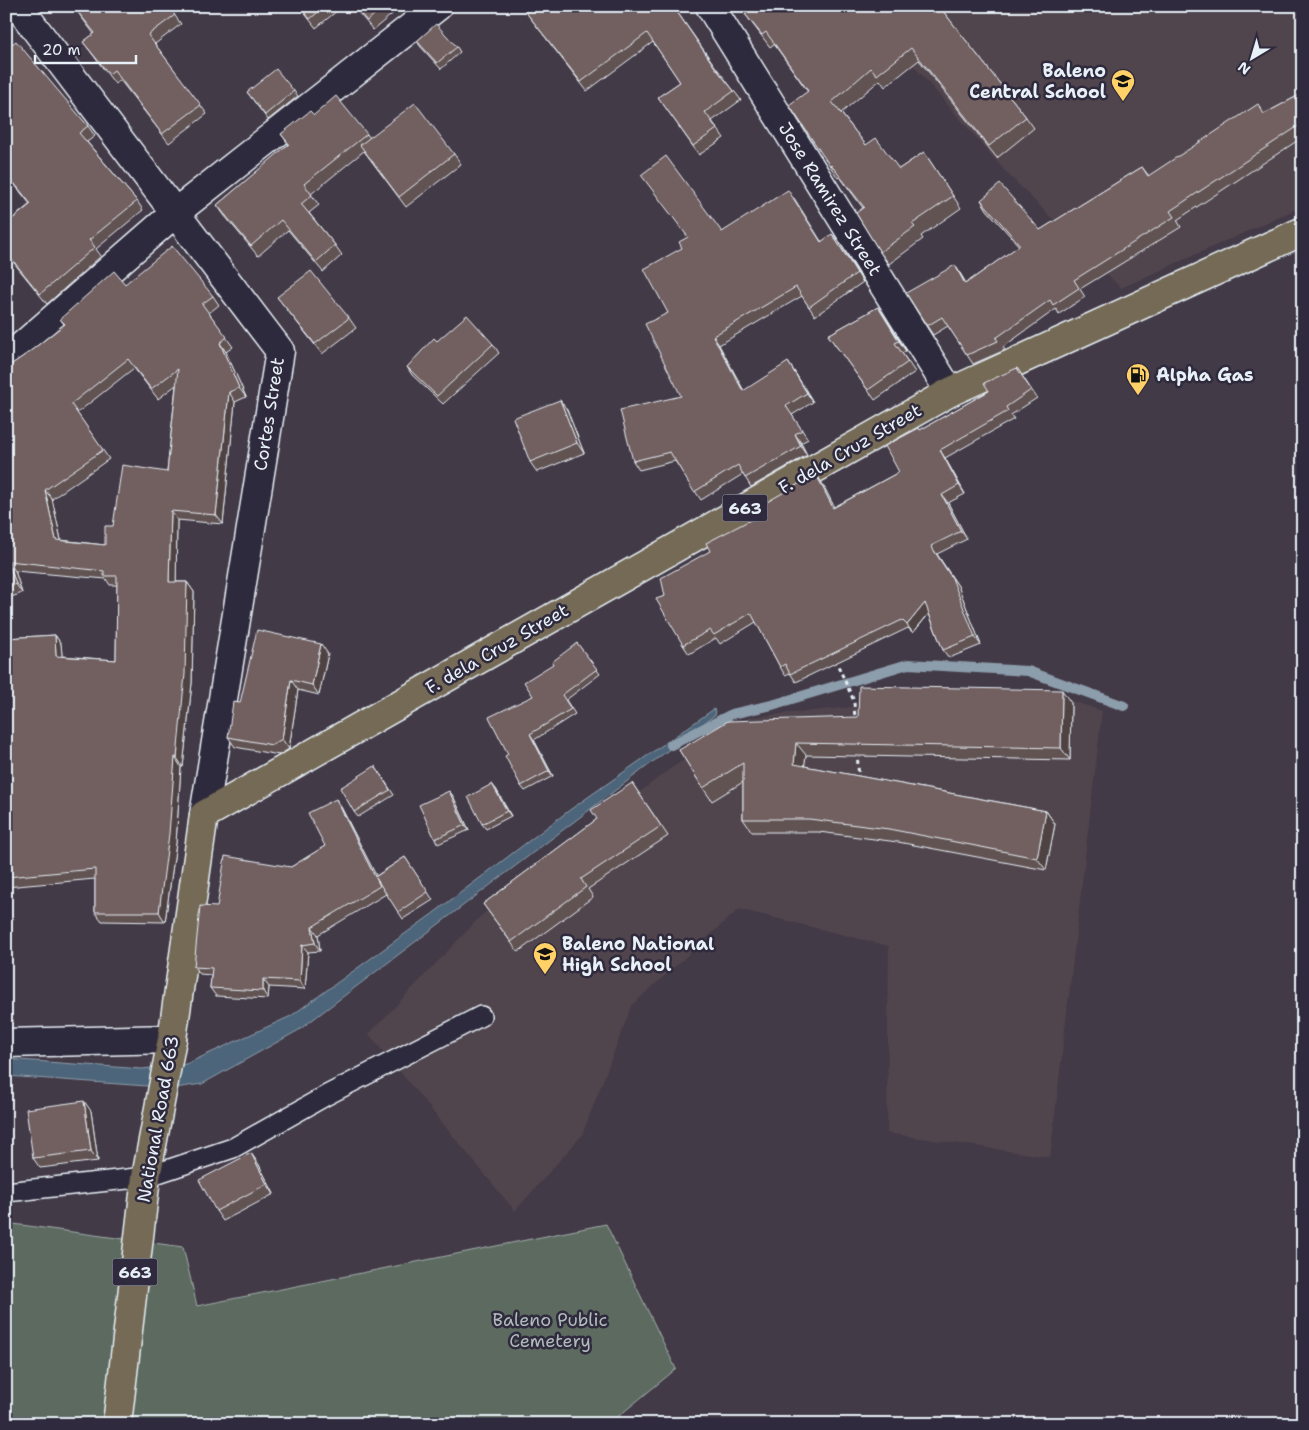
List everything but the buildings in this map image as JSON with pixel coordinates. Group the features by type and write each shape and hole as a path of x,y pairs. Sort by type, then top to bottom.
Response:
{"main road":[{"name":"F. dela Cruz Street","path":"204,815 950,392 1303,232"},
{"name":"National Road 663","path":"117,1424 146,1176 170,1047 204,815"}],"street":[{"name":"Cortes Street","path":"18,6 280,351 204,815"},
{"path":"6,360 176,212 438,6"},
{"name":"Jose Ramirez Street","path":"710,6 950,392"},
{"path":"6,1044 170,1047"}],"lane":[{"path":"6,1192 146,1176 233,1148 327,1095 481,1016"}],"path":[{"path":"834,657 854,701 856,728"},
{"path":"857,746 859,783"}],"shaded area":[{"name":"Baleno Central School","path":"862,6 1303,6 1303,206 1121,288 1005,171"},
{"name":"Baleno National High School","path":"1036,689 1102,711 1050,1157 887,1133 889,946 739,909 632,1005 582,1135 515,1211 369,1034 481,916 667,771 750,717"}],"green space":[{"name":"Baleno Public Cemetery","path":"6,1223 183,1247 197,1306 606,1224 676,1369 609,1424 6,1424"}],"water":[{"path":"714,709 716,714 299,1030 202,1084 175,1088 6,1076 6,1059 142,1069 186,1064 291,1016 431,915 571,809"}],"waterway":[{"path":"671,745 732,714 772,705 908,664 1028,671 1124,706"}],"place":[{"name":"Baleno Central School","path":"1123,102"},
{"name":"Alpha Gas","path":"1138,396"},
{"name":"Baleno National High School","path":"545,975"}]}
